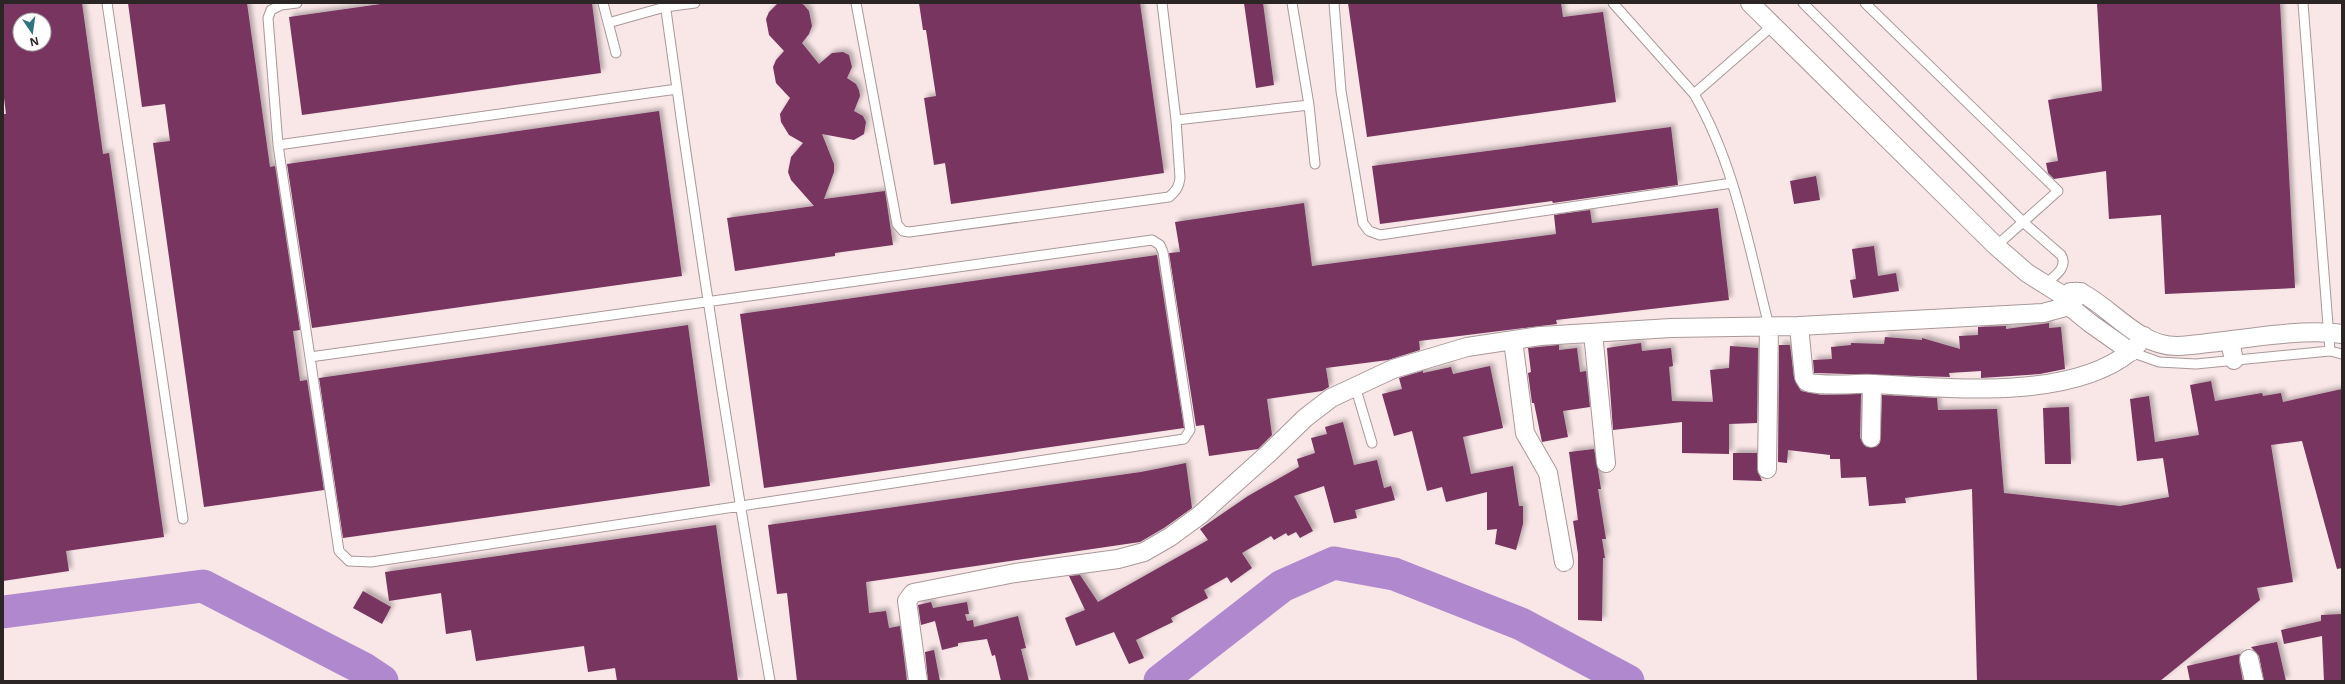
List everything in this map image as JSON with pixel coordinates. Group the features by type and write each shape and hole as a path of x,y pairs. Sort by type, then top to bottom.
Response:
{"street":[{"path":"1750,3 1996,246 2131,352"},
{"path":"918,681 907,601 912,593 1015,573 1118,559 1144,552 1170,537 1200,515 1269,453 1305,418 1331,398 1355,386 1430,357 1467,347 1513,340 1671,328 1799,326 2010,316 2043,312 2058,294 2081,292 2127,327 2160,344 2175,346 2336,333"},
{"path":"1767,468 1769,326"},
{"path":"1799,326 1804,377 1807,382 1950,389 2006,387 2074,378 2104,368 2131,352 2144,336"},
{"path":"1593,333 1606,463"},
{"path":"1513,340 1525,433 1548,473 1564,562"},
{"path":"2230,342 2234,360"},
{"path":"1871,438 1872,384"},
{"path":"2249,659 2254,681"}],"lane":[{"path":"107,3 183,519"},
{"path":"297,3 280,5 270,10 268,18 278,145 339,551 349,561 371,562 1184,439 1190,430 1165,260 1162,248 1152,240 708,303 310,357"},
{"path":"603,3 616,53"},
{"path":"608,23 665,5 695,3"},
{"path":"856,3 897,224 906,232 1169,197 1177,190 1180,178 1176,120 1162,3"},
{"path":"1292,3 1309,105 1315,164"},
{"path":"1334,3 1341,91 1358,194 1364,223 1372,233 1380,235 1732,183"},
{"path":"1613,3 1694,94 1710,128 1732,183 1769,326"},
{"path":"1803,3 2023,222 2061,255 2064,262 2058,294"},
{"path":"1865,3 2058,191 1996,246"},
{"path":"2303,3 2336,333 2330,351"},
{"path":"665,5 708,303 740,507 770,681"},
{"path":"1694,94 1772,26"},
{"path":"278,145 677,89"},
{"path":"1176,120 1309,105"},
{"path":"2131,352 2159,362 2173,364 2196,364 2330,351 2342,354"},
{"path":"1355,386 1372,442"}],"building":[{"path":"3,3 82,3 103,154 109,153 164,537 66,551 69,571 3,581 3,114 6,114 3,90"},
{"path":"128,3 247,3 270,167 275,166 300,330 293,331 300,381 307,380 324,490 204,507 153,143 170,141 165,104 142,107"},
{"path":"388,3 592,3 601,73 302,115 289,17"},
{"path":"778,3 800,3 804,5 809,11 812,26 809,34 802,43 819,64 832,53 843,52 849,55 852,67 847,78 856,84 859,90 860,96 854,111 863,116 866,122 864,134 854,140 822,134 834,164 834,172 824,199 885,191 893,245 835,253 835,256 735,271 727,218 814,206 791,180 788,172 791,157 803,143 789,135 781,122 780,114 790,98 776,83 773,67 776,60 784,51 769,35 766,19 769,12"},
{"path":"919,3 1140,3 1164,173 951,204 945,163 934,165 924,98 936,96 926,30 923,30"},
{"path":"1244,3 1263,3 1274,85 1256,88"},
{"path":"1348,3 1561,3 1563,17 1603,12 1616,102 1367,137"},
{"path":"2097,3 2280,3 2295,288 2165,294 2161,215 2109,219 2106,171 2054,179 2048,173 2046,163 2058,161 2048,100 2102,91"},
{"path":"659,111 682,276 312,328 287,164"},
{"path":"1671,127 1678,185 1553,203 1552,201 1380,224 1372,166"},
{"path":"1816,176 1820,200 1794,204 1790,181"},
{"path":"1304,203 1312,266 1556,234 1554,215 1590,210 1592,223 1718,208 1729,300 1556,320 1557,324 1419,341 1420,350 1388,360 1326,368 1329,387 1322,391 1267,399 1272,435 1258,449 1209,456 1204,425 1196,426 1169,253 1180,252 1175,222"},
{"path":"1874,246 1878,276 1896,273 1899,291 1853,298 1850,280 1856,279 1852,249"},
{"path":"1157,255 1184,428 764,488 740,314"},
{"path":"2049,323 2049,328 2061,327 2065,369 2040,374 1981,378 1981,371 1949,373 1950,377 1814,373 1813,360 1832,359 1831,347 1851,345 1851,343 1884,344 1885,337 1922,340 1922,338 1960,349 1959,336 1978,335 1978,327 2006,326 2006,329"},
{"path":"688,325 710,486 343,538 319,378"},
{"path":"1641,343 1642,351 1671,348 1673,366 1669,367 1672,401 1713,402 1710,370 1729,368 1730,346 1758,348 1757,423 1729,424 1729,454 1682,453 1682,422 1613,430 1607,348"},
{"path":"1559,345 1559,350 1577,348 1580,372 1586,371 1590,407 1563,411 1568,437 1542,442 1534,403 1532,403 1528,373 1531,372 1528,348"},
{"path":"1779,345 1790,345 1794,378 1801,391 1821,395 1861,394 1860,438 1866,447 1876,447 1880,443 1882,395 1937,398 1938,410 1997,409 2004,493 2120,506 2169,497 2163,458 2137,461 2130,399 2149,396 2155,442 2199,435 2190,385 2211,381 2215,401 2262,393 2263,396 2281,393 2283,402 2342,389 2342,568 2337,569 2302,441 2271,445 2293,582 2257,588 2260,600 2160,681 1977,681 1972,489 1905,498 1906,503 1869,506 1866,477 1841,478 1840,459 1830,459 1830,455 1788,450 1787,463 1778,462"},
{"path":"1490,366 1503,428 1463,437 1471,474 1513,466 1519,506 1523,506 1523,524 1516,550 1495,544 1497,529 1487,530 1487,492 1446,502 1442,487 1427,491 1412,431 1394,436 1382,394 1402,389 1399,378 1423,371 1423,373 1451,367 1453,374"},
{"path":"2069,407 2071,464 2045,464 2043,408"},
{"path":"1343,422 1354,465 1377,460 1384,488 1391,486 1395,500 1355,510 1357,518 1334,523 1324,486 1294,496 1313,531 1300,538 1296,532 1288,536 1286,533 1274,540 1271,536 1242,553 1252,568 1231,583 1227,577 1204,590 1208,598 1171,618 1173,622 1136,640 1144,658 1129,664 1114,632 1076,646 1065,618 1085,610 1069,576 1080,575 1098,602 1208,540 1200,529 1248,496 1299,467 1297,459 1315,453 1311,438 1327,434 1325,427"},
{"path":"1594,449 1601,489 1598,489 1606,539 1602,539 1605,558 1603,558 1602,621 1578,620 1578,554 1573,521 1578,520 1569,452"},
{"path":"1733,453 1757,453 1757,469 1762,481 1733,480"},
{"path":"1186,463 1192,508 1164,528 1140,542 866,582 869,613 886,611 889,628 900,626 907,681 797,681 787,593 777,594 768,525 1141,472"},
{"path":"716,525 738,681 617,681 615,668 588,672 584,646 476,661 471,630 446,634 441,593 389,601 385,572"},
{"path":"363,591 391,607 382,624 353,608"},
{"path":"931,602 933,608 967,602 969,614 965,614 967,621 973,620 974,627 1018,616 1026,648 1021,649 1029,681 1001,681 995,655 992,656 987,639 958,643 958,646 942,650 935,621 921,625 918,605"},
{"path":"2342,614 2342,681 2324,681 2322,636 2284,644 2281,630 2321,621 2321,615"},
{"path":"2277,642 2286,681 2264,681 2259,656 2251,647"},
{"path":"934,650 940,681 928,681 925,652"},
{"path":"2240,654 2239,661 2243,681 2190,681 2187,666"}],"waterway":[{"path":"1160,681 1282,586 1334,563 1394,574 1521,624 1628,681"},
{"path":"3,612 203,586 364,669 382,681"}]}
